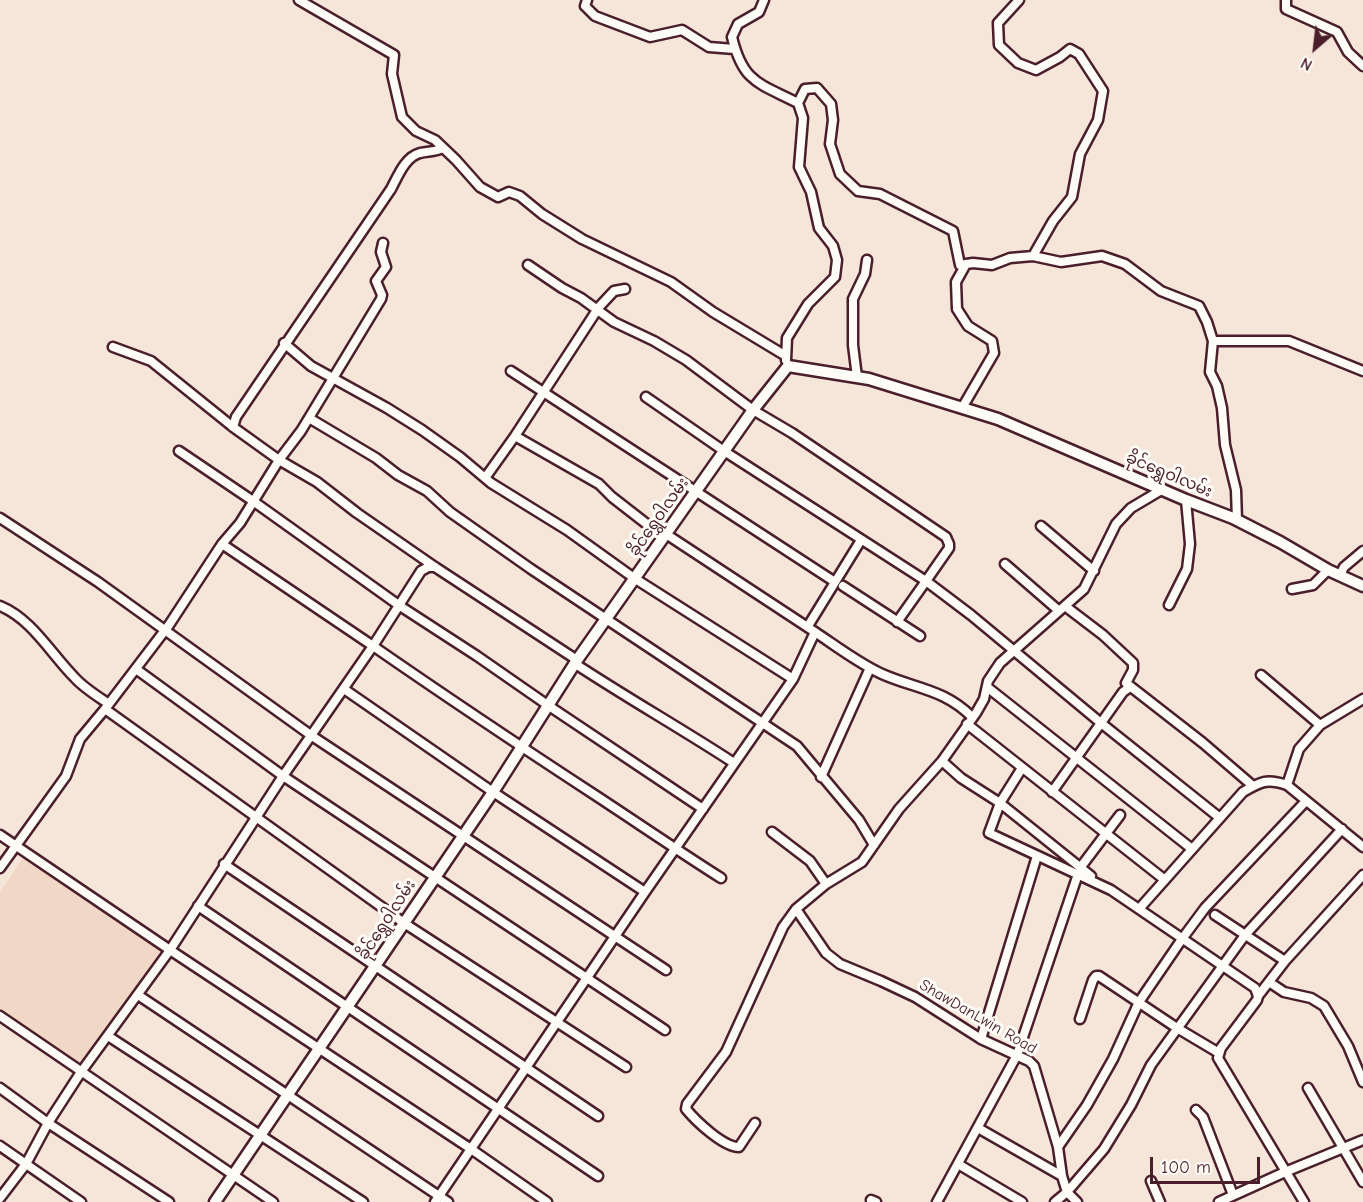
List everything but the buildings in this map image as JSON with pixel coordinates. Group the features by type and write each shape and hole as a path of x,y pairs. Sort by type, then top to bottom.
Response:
{"street":[{"path":"299,0 394,55 392,74 402,117 416,130 435,140 480,187 498,197 509,192 520,196 542,214 582,239 671,282 787,361"},
{"path":"587,0 585,6 595,16 650,37 682,30 709,47 735,49"},
{"path":"764,0 759,12 738,24 732,37 737,58 749,77 800,98"},
{"path":"1019,0 998,23 999,45 1018,63 1036,70 1070,49 1079,54 1102,91 1098,120 1080,154 1072,197 1053,221 1033,256"},
{"path":"1286,0 1286,9 1337,32 1348,52 1363,66"},
{"path":"787,361 788,338 795,323 808,304 835,276 837,260 833,246 819,228 811,192 799,167 803,118 800,98 805,89 817,88 831,104 833,120 830,144 840,174 858,191 880,194 952,231 960,265 992,265 1010,258 1033,256 1061,262 1102,256 1125,264 1161,291 1199,306 1213,340 1210,372 1217,386 1222,408 1225,445 1236,490 1237,520"},
{"path":"233,427 236,417 284,343 391,189 410,157 421,153 433,153 443,148"},
{"path":"0,868 66,776 80,739 165,630 222,544 240,523 334,379 381,299 382,295 376,280 386,267 381,252 382,243"},
{"path":"857,377 853,345 853,299 865,274 867,260"},
{"path":"962,408 994,353 992,341 969,326 957,309 956,282 966,264"},
{"path":"528,265 614,322 654,341 686,360 753,410 946,537 950,544 949,548 897,622"},
{"path":"485,478 516,436 597,310 614,291 625,289"},
{"path":"1213,340 1289,341 1363,370"},
{"path":"284,343 311,366 422,430 485,478 567,530 634,578 793,679"},
{"path":"113,347 151,361 233,427 279,460 317,482 357,513 616,691 734,763"},
{"name":"ခိုင်ရွှေဝါလမ်း","path":"215,1202 493,792 575,662 787,361 869,379 998,419 1237,520 1328,570 1363,586"},
{"path":"511,371 920,636"},
{"path":"646,397 724,451 926,581 1220,818"},
{"path":"309,418 427,491 450,512 797,746 859,820 874,845"},
{"path":"516,436 599,484 648,525 666,534 870,668 947,698 961,706 970,721 1022,768 1165,880"},
{"path":"179,451 400,606 703,808"},
{"path":"755,1123 739,1147 732,1147 702,1126 686,1109 687,1104 726,1052 783,927 796,909 826,884 862,862 899,809 942,761 970,721 984,699 988,681 1000,663 1084,589 1116,524 1131,508 1163,489"},
{"path":"1169,605 1187,569 1190,544 1186,500"},
{"path":"0,518 98,582 312,736 666,970"},
{"path":"1041,526 1094,572"},
{"path":"437,1199 793,679 811,629 839,584 861,540"},
{"path":"222,544 520,747 721,878"},
{"path":"1340,575 1344,567 1363,551"},
{"path":"1005,564 1061,608 1103,635 1133,663 1133,670 1126,683 1203,743 1253,786"},
{"path":"0,1198 26,1164 48,1123 81,1071 170,950 282,776 344,689 421,571 428,567 435,567"},
{"path":"1292,589 1313,585 1328,570"},
{"path":"0,606 11,610 39,637 76,680 107,707 255,818 404,923 626,1067"},
{"path":"821,777 870,668"},
{"path":"136,669 282,776 665,1030"},
{"path":"1261,675 1320,725"},
{"path":"987,687 1192,849"},
{"path":"1052,792 1123,692 1130,687"},
{"path":"344,689 493,792 645,892"},
{"path":"1287,785 1299,749 1320,725 1363,699"},
{"path":"942,761 961,778 1000,802 1079,871 1255,988 1258,996"},
{"path":"1022,768 1000,802 989,833 1038,856 1079,871"},
{"path":"1138,909 1243,792 1261,781 1287,785 1363,847"},
{"path":"1058,1147 1077,1120 1113,1059 1139,1002 1182,939 1205,908 1306,801"},
{"path":"937,1202 1017,1055 1079,871 1120,815"},
{"path":"1055,1202 1067,1192 1104,1149 1131,1105 1151,1065 1221,966 1245,935 1342,829"},
{"path":"772,832 810,861 826,884"},
{"path":"0,835 547,1202"},
{"path":"981,1039 1038,856"},
{"path":"224,864 598,1116"},
{"path":"1304,1202 1218,1058 1219,1053 1258,996 1285,961 1363,875"},
{"path":"198,906 598,1176"},
{"name":"ShawDanLwin Road","path":"796,909 826,953 840,964 915,997 981,1039 1029,1061 1034,1066 1058,1147 1067,1192 1077,1202"},
{"path":"1215,915 1285,961"},
{"path":"1080,1019 1096,976 1099,976 1177,1029 1219,1053"},
{"path":"1269,982 1284,992 1311,998 1324,1006 1348,1046 1363,1082"},
{"path":"138,995 290,1094 437,1199 448,1202"},
{"path":"0,1016 273,1202"},
{"path":"108,1036 363,1202"},
{"path":"0,1088 48,1123 169,1202"},
{"path":"1308,1088 1363,1182"},
{"path":"1197,1110 1203,1117 1233,1195"},
{"path":"978,1128 1062,1176"},
{"path":"1219,1202 1363,1140"},
{"path":"0,1146 81,1202"},
{"path":"958,1164 1022,1202"},
{"path":"1151,1181 1160,1202"}],"shaded area":[{"path":"25,855 166,951 80,1067 0,1011 0,892"}]}
